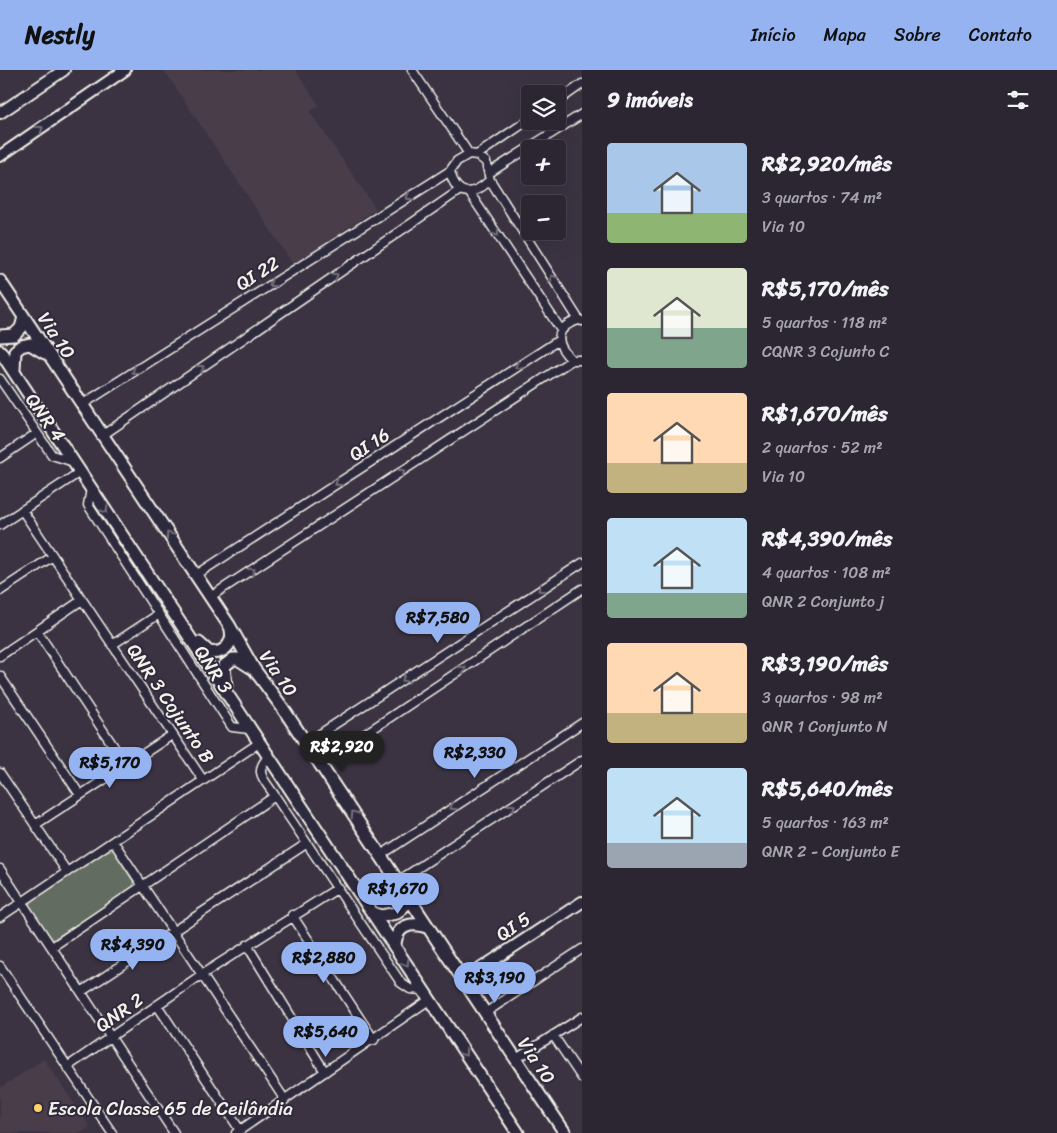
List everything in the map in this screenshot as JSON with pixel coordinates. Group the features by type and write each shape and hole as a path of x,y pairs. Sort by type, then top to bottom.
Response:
{"main road":[{"name":"Via 10","path":"0,281 229,625 254,669 306,743 565,1133"},
{"path":"0,336 14,335 20,328 24,317"},
{"path":"14,370 16,352 26,344 34,346 51,357"},
{"path":"0,351 182,623 250,730 395,944 422,990 518,1133"},
{"path":"182,623 202,646 214,653 224,650 229,644 232,638 229,625"},
{"path":"228,694 223,674 224,666 228,662 238,659 254,669"},
{"path":"375,914 381,916 398,913 406,904 407,895"},
{"path":"395,944 396,936 401,929 409,924 428,926"}],"street":[{"path":"0,113 64,70"},
{"path":"0,156 5,149 125,70"},
{"path":"412,70 473,155 486,162 490,176 580,320 568,323 561,330 559,340 563,352 572,360"},
{"path":"566,95 582,84"},
{"path":"521,125 473,155 457,161 450,171 452,181 460,190 469,192 481,188 490,176 582,114"},
{"name":"QI 22","path":"83,404 450,171"},
{"path":"103,435 460,190"},
{"path":"469,192 561,330"},
{"name":"QI 16","path":"196,575 559,340"},
{"path":"210,597 572,360 582,360"},
{"name":"QNR 4","path":"0,379 3,392 37,433 52,455 77,467"},
{"path":"0,458 37,433"},
{"path":"0,525 77,467"},
{"name":"QNR 3","path":"91,489 88,505 232,727 250,730"},
{"name":"QNR 3 Cojunto B","path":"22,510 203,780"},
{"path":"0,591 53,556"},
{"path":"306,743 582,563"},
{"path":"320,764 582,589"},
{"path":"0,656 82,600"},
{"path":"112,645 159,614"},
{"path":"37,631 126,765"},
{"path":"0,676 80,795"},
{"path":"381,855 582,723"},
{"path":"35,825 172,734"},
{"path":"0,917 259,743"},
{"path":"268,757 261,765 260,770 306,844 338,888 401,983 410,988 422,990"},
{"path":"398,881 582,760"},
{"path":"0,773 67,872"},
{"path":"52,947 275,796"},
{"path":"113,841 284,1100"},
{"path":"81,992 306,844"},
{"path":"0,868 174,1133"},
{"name":"QNR 2","path":"67,1067 246,945 338,888"},
{"name":"QI 5","path":"463,980 582,902"},
{"path":"292,915 374,1040"},
{"path":"246,945 325,1072"},
{"path":"485,1012 582,949"},
{"path":"0,966 112,1133"},
{"path":"157,1005 238,1132 374,1040 429,1000"},
{"path":"516,1059 582,1017"},
{"path":"553,1035 582,1078"}],"shaded area":[{"path":"164,70 295,70 319,105 310,112 376,209 293,264"},
{"name":"Escola Classe 65 de Ceilândia","path":"44,1059 90,1127 80,1133 0,1133 0,1088"}],"green space":[{"path":"108,850 113,850 134,883 133,888 52,940 29,906 29,902"}],"place":[{"name":"Escola Classe 65 de Ceilândia","path":"38,1108"}]}
